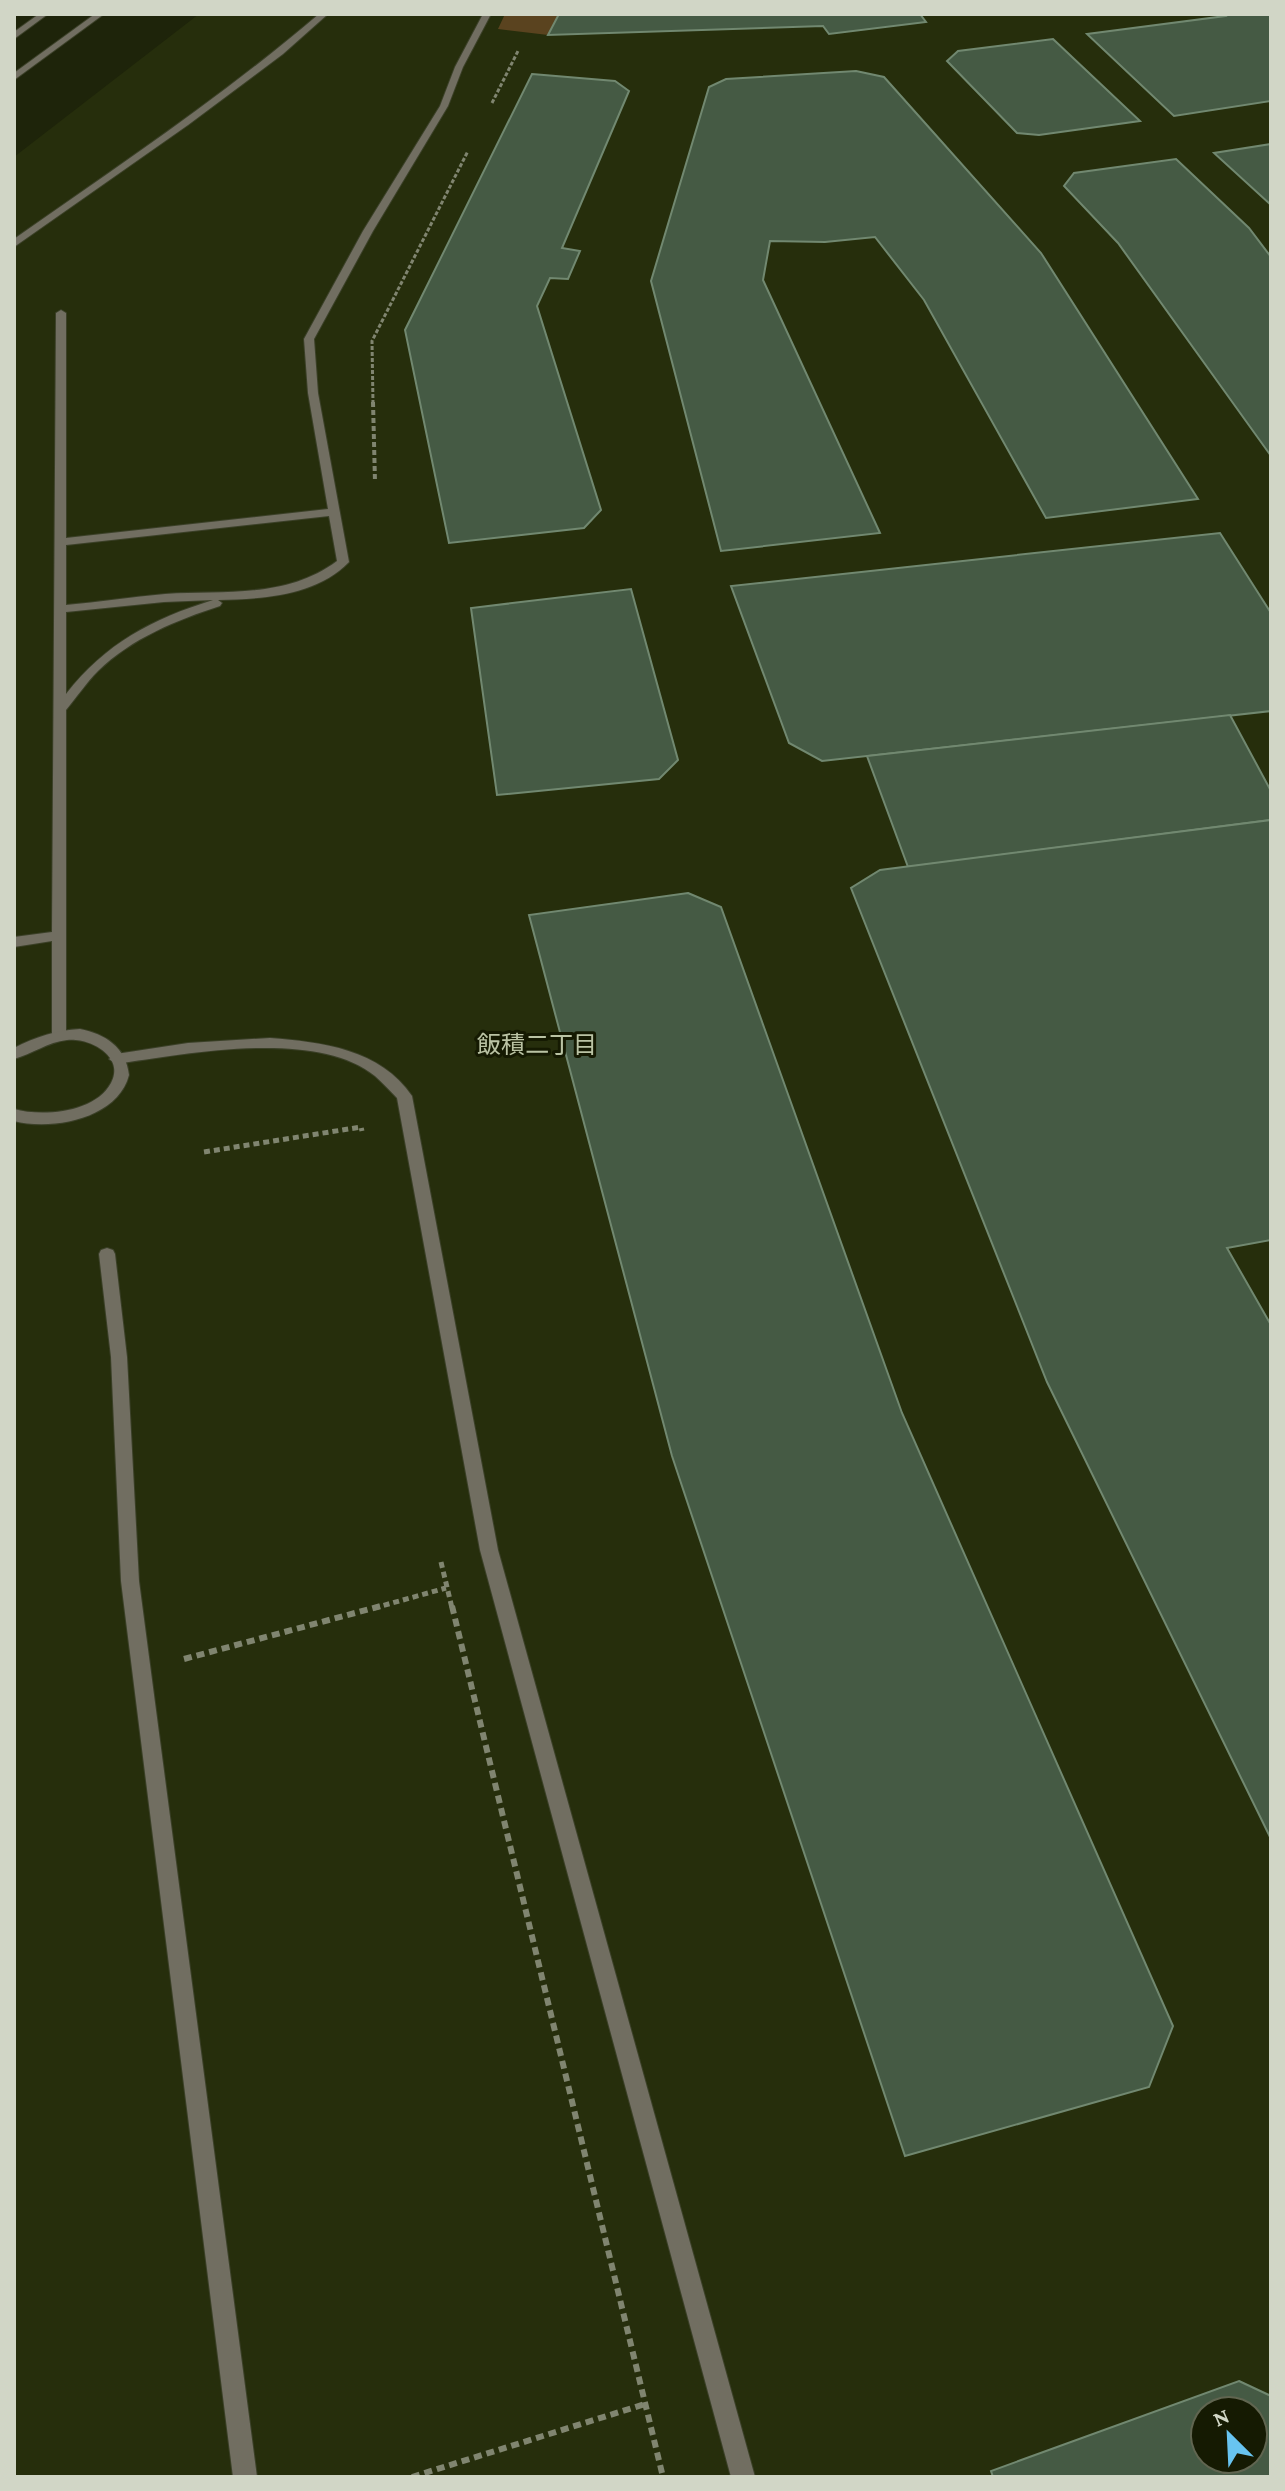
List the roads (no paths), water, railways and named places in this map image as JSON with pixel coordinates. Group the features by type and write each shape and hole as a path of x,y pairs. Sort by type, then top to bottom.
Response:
{"street":[{"path":"14,36 44,14"},
{"path":"14,77 100,14"},
{"path":"14,244 163,139 280,52 324,14"},
{"path":"59,609 167,598 236,596 305,586 327,577 343,562 313,393 309,339 368,231 444,106 459,67 487,14"},
{"path":"59,1035 57,936 62,848 59,710 61,313"},
{"path":"60,542 335,512"},
{"path":"59,710 95,668 131,639 187,612 236,596"},
{"path":"14,942 57,936"},
{"path":"14,1054 35,1042 80,1033 100,1040 121,1066 119,1083 105,1098 62,1116 38,1120 14,1115"},
{"path":"116,1059 223,1045 315,1047 348,1054 370,1065 391,1078 404,1096 489,1550 743,2477"},
{"path":"107,1254 119,1357 130,1581 140,1670 245,2477"}],"district":[{"name":"飯積二丁目","path":"537,1045"}]}
